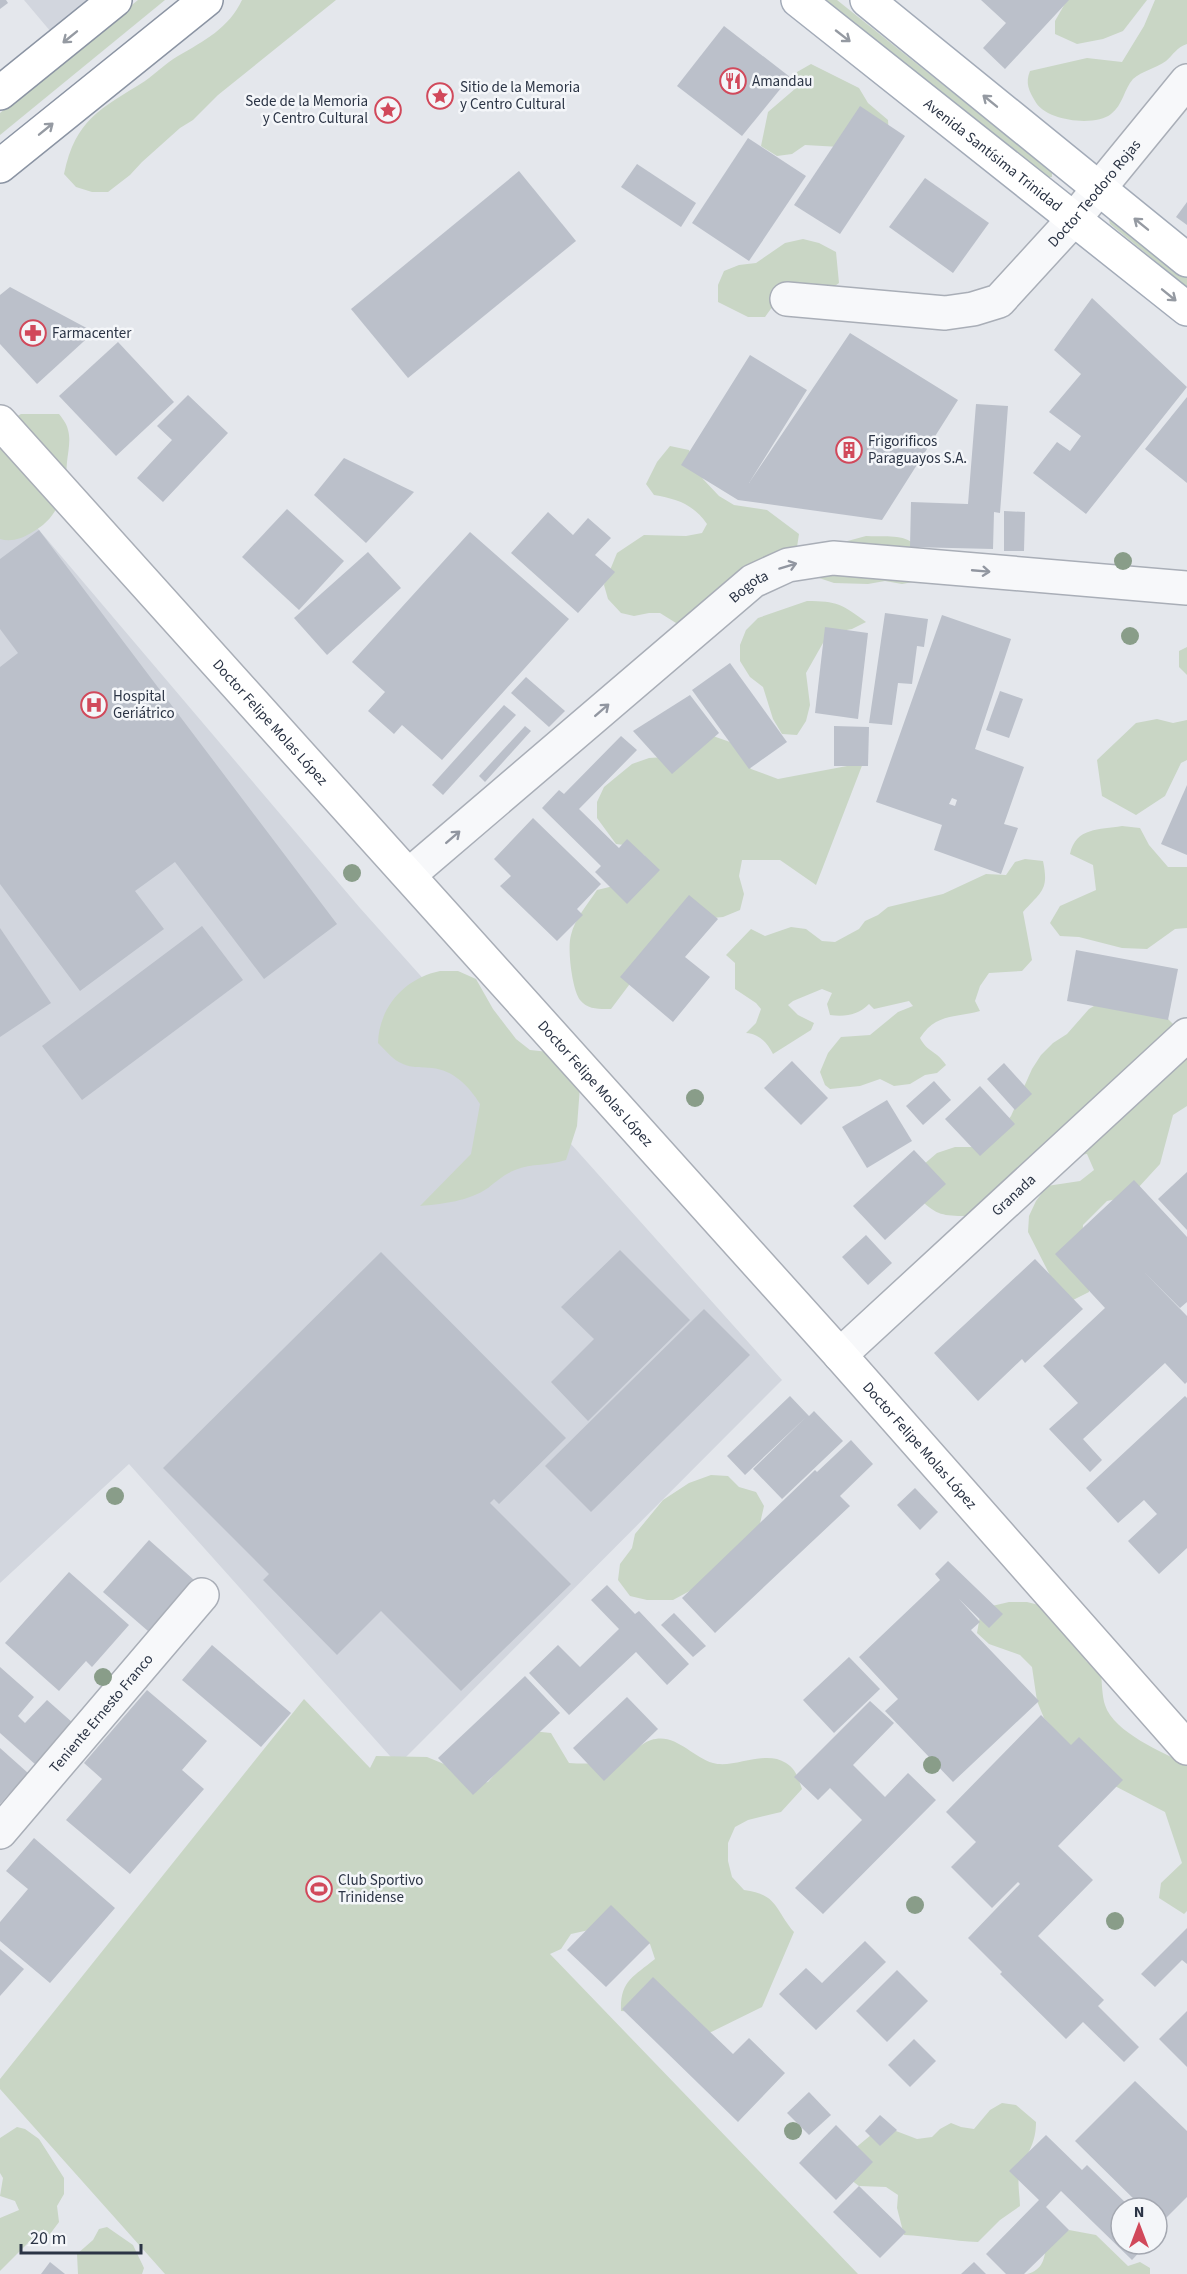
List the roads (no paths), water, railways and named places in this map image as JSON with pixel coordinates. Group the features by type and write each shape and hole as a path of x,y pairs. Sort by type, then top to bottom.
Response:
{"main road":[{"path":"0,93 115,0"},
{"path":"0,165 206,0"},
{"name":"Avenida Santísima Trinidad","path":"798,0 1187,309"},
{"path":"867,0 1187,260"},
{"name":"Doctor Felipe Molas López","path":"0,422 840,1355 1187,1748"}],"street":[{"name":"Doctor Teodoro Rojas","path":"787,299 945,313 973,309 999,301 1074,219 1187,81"},
{"name":"Bogota","path":"409,875 753,581 788,565 833,558 1187,588"},
{"name":"Granada","path":"840,1355 1187,1035"},
{"name":"Teniente Ernesto Franco","path":"0,1832 202,1595"}],"place":[{"name":"Amandau","path":"733,81"},
{"name":"Sitio de la Memoria y Centro Cultural","path":"440,96"},
{"name":"Sede de la Memoria y Centro Cultural","path":"388,110"},
{"name":"Farmacenter","path":"33,333"},
{"name":"Frigorificos Paraguayos S.A.","path":"849,450"},
{"name":"Hospital Geriátrico","path":"94,705"},
{"name":"Club Sportivo Trinidense","path":"319,1889"}]}
